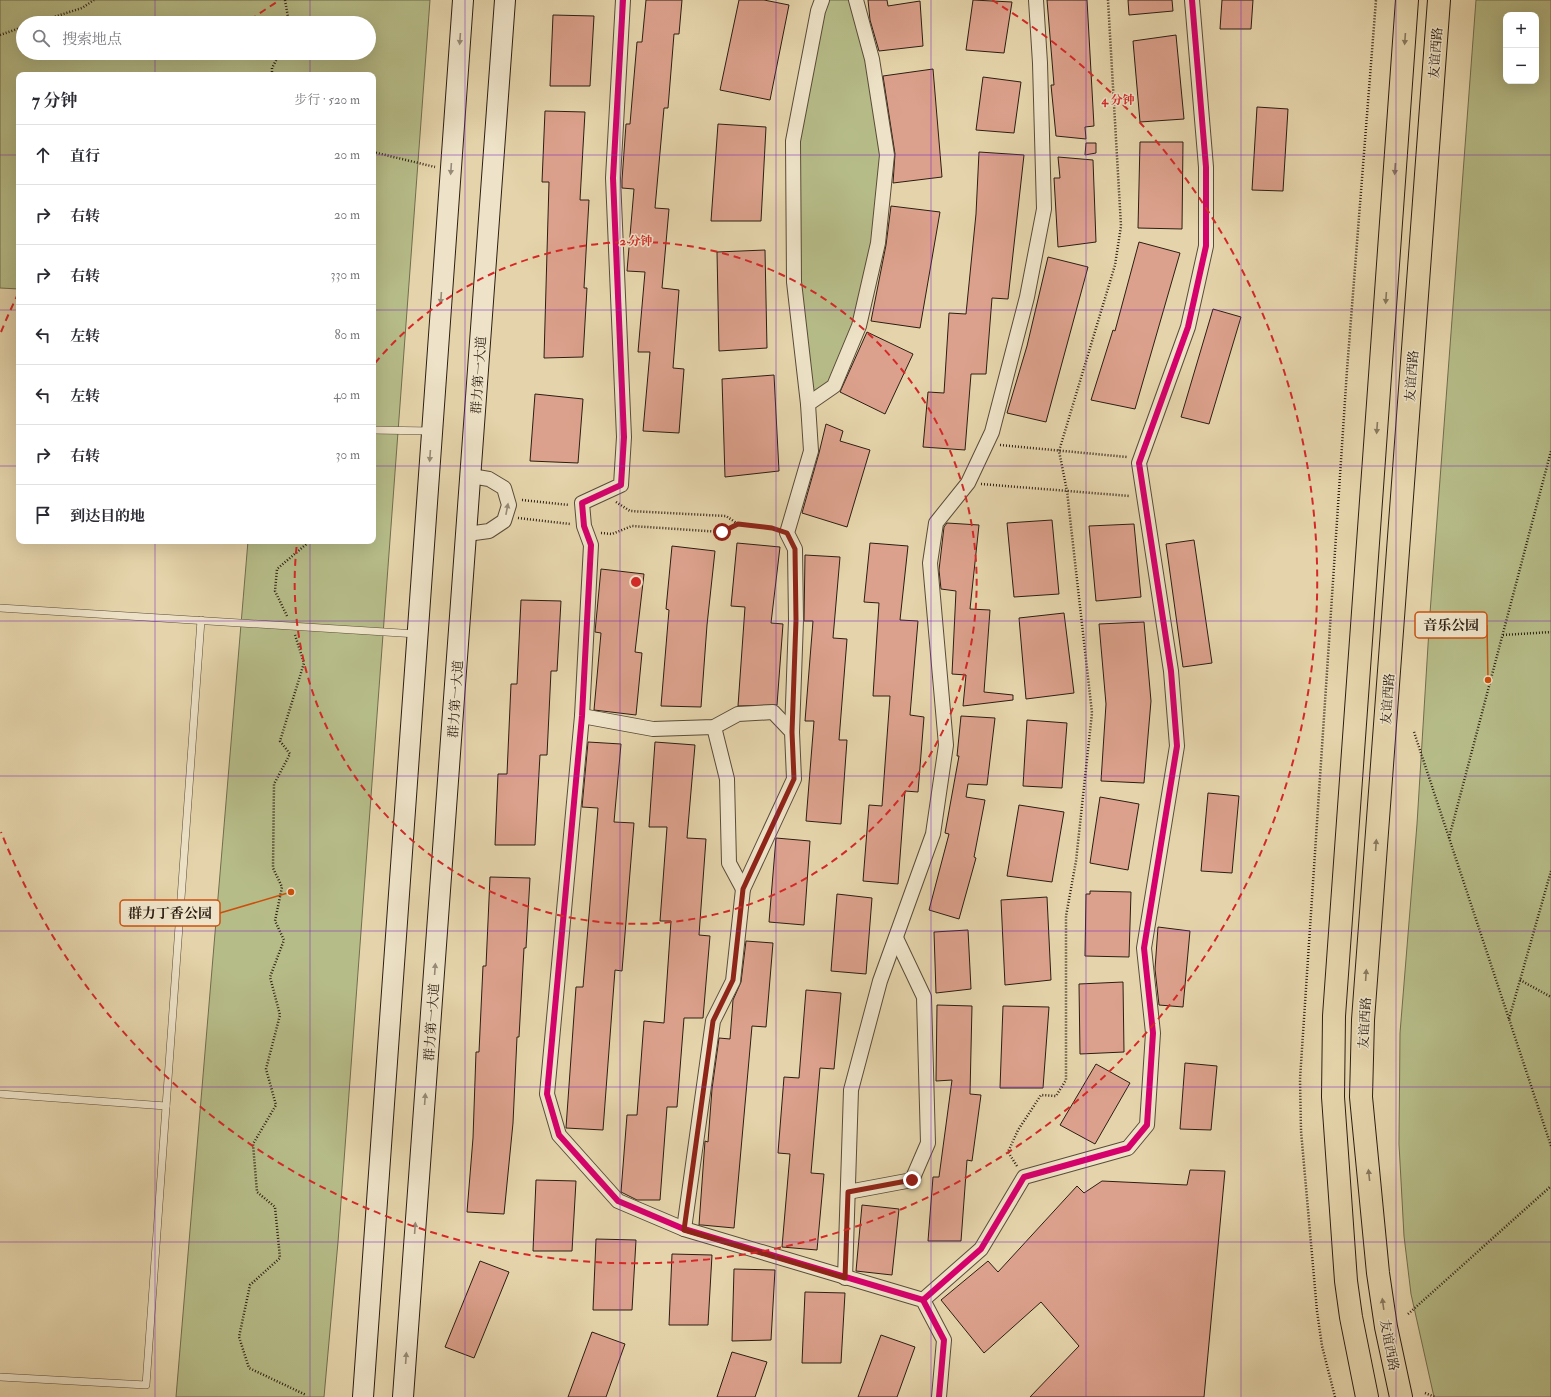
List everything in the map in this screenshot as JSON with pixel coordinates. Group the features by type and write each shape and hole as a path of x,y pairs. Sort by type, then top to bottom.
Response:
{"main road":[{"path":"363,1397 463,0"},
{"name":"群力第一大道","path":"403,1397 505,0"},
{"path":"1367,1397 1351,1317 1346,1281 1333,1097 1334,1016 1407,0"},
{"name":"友谊西路","path":"1401,1397 1386,1327 1378,1273 1361,1097 1363,1020 1439,0"}],"street":[{"path":"623,0 613,178 624,437 621,485 582,503 584,526 591,545 582,716 547,1094 559,1134 618,1201 684,1230 923,1300 944,1340 939,1397"},
{"path":"684,1230 713,1021 733,980 743,889 794,779 792,732 796,620 795,549 787,533 811,451 808,404 794,282 793,141 818,11 822,0"},
{"path":"808,404 834,386 859,326 878,243 887,155 872,59 856,0"},
{"path":"845,1278 851,1090 880,981 933,834 946,745 930,563 936,523 968,483 992,432 1027,297 1044,209 1040,63 1036,0"},
{"path":"923,1300 981,1249 1024,1177 1128,1148 1147,1125 1152,1034 1144,948 1177,746 1171,671 1139,463 1188,327 1206,246 1206,167 1192,0"},
{"path":"467,534 489,531 504,521 509,505 504,488 489,479 471,476"},
{"path":"582,716 653,729 714,727 738,714 773,712 792,732"},
{"path":"714,727 727,779 729,863 743,889"},
{"path":"848,1192 912,1180 928,1143 924,997 896,938"}],"lane":[{"path":"376,430 432,431"},
{"path":"0,608 417,634"},
{"path":"0,1377 146,1385 201,620"},
{"path":"0,1094 166,1106"}],"path":[{"path":"57,16 82,8 94,0"},
{"path":"285,0 288,16"},
{"path":"1024,1177 1008,1152 1018,1130 1041,1096 1056,1096 1066,1080 1066,916 1076,861 1092,713 1067,491 1059,450 1115,265 1121,226 1108,0"},
{"path":"1335,1397 1322,1346 1316,1304 1301,1131 1300,1079 1347,370 1376,0"},
{"path":"0,34 16,29"},
{"path":"272,72 272,68 276,60"},
{"path":"376,153 451,170"},
{"path":"986,444 1141,458"},
{"path":"1449,839 1551,451"},
{"path":"968,483 1144,497"},
{"path":"507,499 576,505 582,503"},
{"path":"609,499 615,501 630,511 726,516 738,524 772,528 787,533"},
{"path":"505,516 584,526 593,532 612,534 632,526 722,532 738,524"},
{"path":"306,544 277,569 275,590 292,626 304,664 280,741 290,754 274,784 273,868 282,887 275,921 284,940 270,977 280,1015 266,1069 276,1105 253,1144 257,1192 275,1207 280,1258 250,1285 239,1337 250,1368 306,1395"},
{"path":"1503,635 1551,632"},
{"path":"1414,732 1551,1146"},
{"path":"1509,1020 1551,871"},
{"path":"1520,980 1551,997"},
{"path":"1408,1314 1551,1186"},
{"path":"1425,1393 1434,1397"}],"green space":[{"path":"0,0 430,0 338,1242 324,1397 176,1397 248,544 376,544 376,72 16,72 16,289 0,288"},
{"path":"822,0 856,0 887,155 878,243 834,386 808,404 794,282 793,141"},
{"path":"1476,0 1551,0 1551,1397 1434,1397 1411,1294 1404,1236 1399,1144 1400,1033 1417,824 1430,613"}],"building":[{"path":"646,0 682,0 679,34 674,34 668,108 664,108 655,208 669,209 662,288 679,290 673,368 684,369 679,433 643,431 650,352 638,352 645,272 627,271 634,189 622,188 622,180 626,124 630,124 637,42 642,42"},
{"path":"739,0 764,0 789,5 770,100 720,90"},
{"path":"868,0 887,0 888,6 920,1 923,46 879,51 870,20"},
{"path":"973,0 1012,2 1004,53 966,50"},
{"path":"1047,0 1087,0 1094,126 1085,127 1086,139 1056,136 1051,85 1054,85"},
{"path":"1128,0 1172,0 1173,11 1129,15"},
{"path":"1222,0 1253,0 1251,29 1220,29"},
{"path":"553,15 594,16 590,86 550,86"},
{"path":"1176,35 1184,119 1140,122 1133,41"},
{"path":"933,69 942,177 893,183 895,154 883,76"},
{"path":"983,77 1021,82 1014,133 976,130"},
{"path":"1257,107 1288,109 1283,191 1252,190"},
{"path":"545,111 585,112 580,200 589,200 584,288 587,288 583,357 544,358 549,182 542,182"},
{"path":"718,124 766,127 761,221 711,221"},
{"path":"1140,142 1183,142 1182,229 1138,228"},
{"path":"1086,143 1096,143 1096,153 1085,155"},
{"path":"979,152 1024,155 1008,299 992,298 986,374 971,374 965,450 923,447 928,392 944,393 949,313 966,314 976,214"},
{"path":"1058,157 1093,160 1096,242 1058,247 1054,178 1060,178"},
{"path":"891,206 940,212 920,328 871,321 886,245"},
{"path":"1139,242 1180,253 1135,409 1091,400 1113,330 1115,331"},
{"path":"765,250 767,348 719,351 717,252"},
{"path":"1048,257 1088,267 1046,422 1007,413 1027,346"},
{"path":"1213,309 1241,317 1209,424 1181,417"},
{"path":"867,332 913,354 885,414 840,392"},
{"path":"774,375 779,471 725,477 722,379"},
{"path":"535,394 583,399 578,463 530,461"},
{"path":"826,424 843,431 840,441 870,450 847,527 802,513"},
{"path":"1052,520 1059,594 1014,597 1007,523"},
{"path":"947,523 979,525 970,609 990,610 984,692 1013,695 1013,700 963,706 966,675 952,674 956,591 941,589 939,570 944,527"},
{"path":"1134,524 1141,597 1096,601 1089,526"},
{"path":"1194,540 1212,663 1183,667 1166,544"},
{"path":"737,543 780,547 771,623 783,624 777,705 738,706 745,607 731,606"},
{"path":"870,543 908,546 900,620 918,621 910,715 924,717 918,792 905,791 898,884 863,881 869,805 882,806 890,696 873,696 879,603 864,602"},
{"path":"672,546 715,551 707,625 701,707 661,706 669,610 666,609"},
{"path":"805,555 840,557 833,638 847,639 839,740 847,740 841,824 806,821 814,721 805,721 813,621 804,621"},
{"path":"601,569 644,574 635,652 642,653 636,715 594,710 601,633 595,632"},
{"path":"521,600 561,601 557,671 551,671 547,755 540,755 535,845 495,845 498,774 507,774 511,684 517,684"},
{"path":"1064,613 1074,693 1026,699 1019,618"},
{"path":"1144,622 1151,701 1144,783 1101,781 1106,704 1099,624"},
{"path":"961,716 995,718 987,785 968,784 966,797 985,800 974,857 976,858 959,919 929,910 949,834 945,833 959,756 957,756"},
{"path":"1027,720 1067,723 1062,788 1023,786"},
{"path":"588,742 621,744 614,822 634,823 622,971 615,970 603,1130 566,1128 576,987 583,987 598,808 582,807"},
{"path":"655,742 695,745 687,838 706,839 699,935 710,936 703,1018 684,1018 677,1107 667,1107 660,1200 637,1200 621,1192 627,1115 637,1115 644,1021 664,1023 671,921 660,921 667,827 649,827"},
{"path":"1208,793 1239,796 1232,873 1201,871"},
{"path":"1100,797 1139,804 1128,870 1090,863"},
{"path":"1019,805 1064,812 1052,882 1007,876"},
{"path":"776,838 810,841 804,925 769,922"},
{"path":"490,877 530,878 519,1037 517,1037 513,1123 504,1214 467,1212 473,1138 476,1052 479,1052 483,966 486,966"},
{"path":"1090,891 1131,892 1129,957 1085,956 1086,894 1090,894"},
{"path":"837,894 872,898 866,974 831,971"},
{"path":"1047,897 1051,980 1005,985 1001,900"},
{"path":"1158,927 1190,931 1183,1007 1159,1005 1155,969"},
{"path":"968,930 971,989 936,993 934,932"},
{"path":"746,941 773,943 766,1027 752,1026 734,1228 699,1225 705,1141 708,1142 712,1089 719,1038 730,1039 733,1000 741,982"},
{"path":"1123,982 1124,1052 1080,1054 1079,984"},
{"path":"806,990 841,993 834,1069 820,1068 811,1173 824,1174 817,1250 782,1247 790,1154 778,1153 784,1077 799,1078"},
{"path":"937,1005 972,1006 970,1094 981,1095 972,1161 967,1160 961,1241 928,1241 933,1177 939,1177 952,1080 936,1081"},
{"path":"1003,1006 1049,1007 1043,1088 1000,1088"},
{"path":"1185,1063 1217,1066 1211,1130 1180,1129"},
{"path":"1096,1064 1130,1083 1095,1144 1060,1125"},
{"path":"1190,1170 1225,1171 1204,1397 1030,1397 1079,1346 1041,1302 984,1353 941,1300 988,1261 998,1272 1077,1186 1084,1193 1102,1181 1187,1185"},
{"path":"536,1180 576,1181 572,1251 533,1251"},
{"path":"862,1205 899,1209 892,1275 856,1271"},
{"path":"596,1239 636,1240 632,1310 593,1310"},
{"path":"672,1254 712,1255 708,1325 669,1325"},
{"path":"480,1261 509,1272 474,1358 445,1347"},
{"path":"734,1269 775,1270 771,1340 732,1341"},
{"path":"805,1292 845,1293 841,1363 802,1363"},
{"path":"592,1332 625,1344 606,1397 568,1397"},
{"path":"881,1335 915,1347 897,1397 858,1397"},
{"path":"732,1352 767,1362 755,1397 717,1397"}],"cycle path":[{"path":"623,0 613,178 624,437 621,485 582,503 584,526 591,545 582,716 547,1094 559,1135 618,1201 684,1229 923,1300 944,1340 939,1397"},
{"path":"923,1300 981,1249 1024,1177 1128,1148 1147,1125 1153,1033 1144,948 1177,746 1171,671 1139,463 1188,327 1206,246 1206,167 1192,0"}],"place":[{"name":"音乐公园","path":"1488,680"},
{"name":"群力丁香公园","path":"291,892"}],"route":[{"path":"722,532 738,524 772,528 787,533 795,549 796,620 792,732 794,779 743,889 733,980 713,1021 684,1230 845,1278 848,1192 912,1180"}]}
